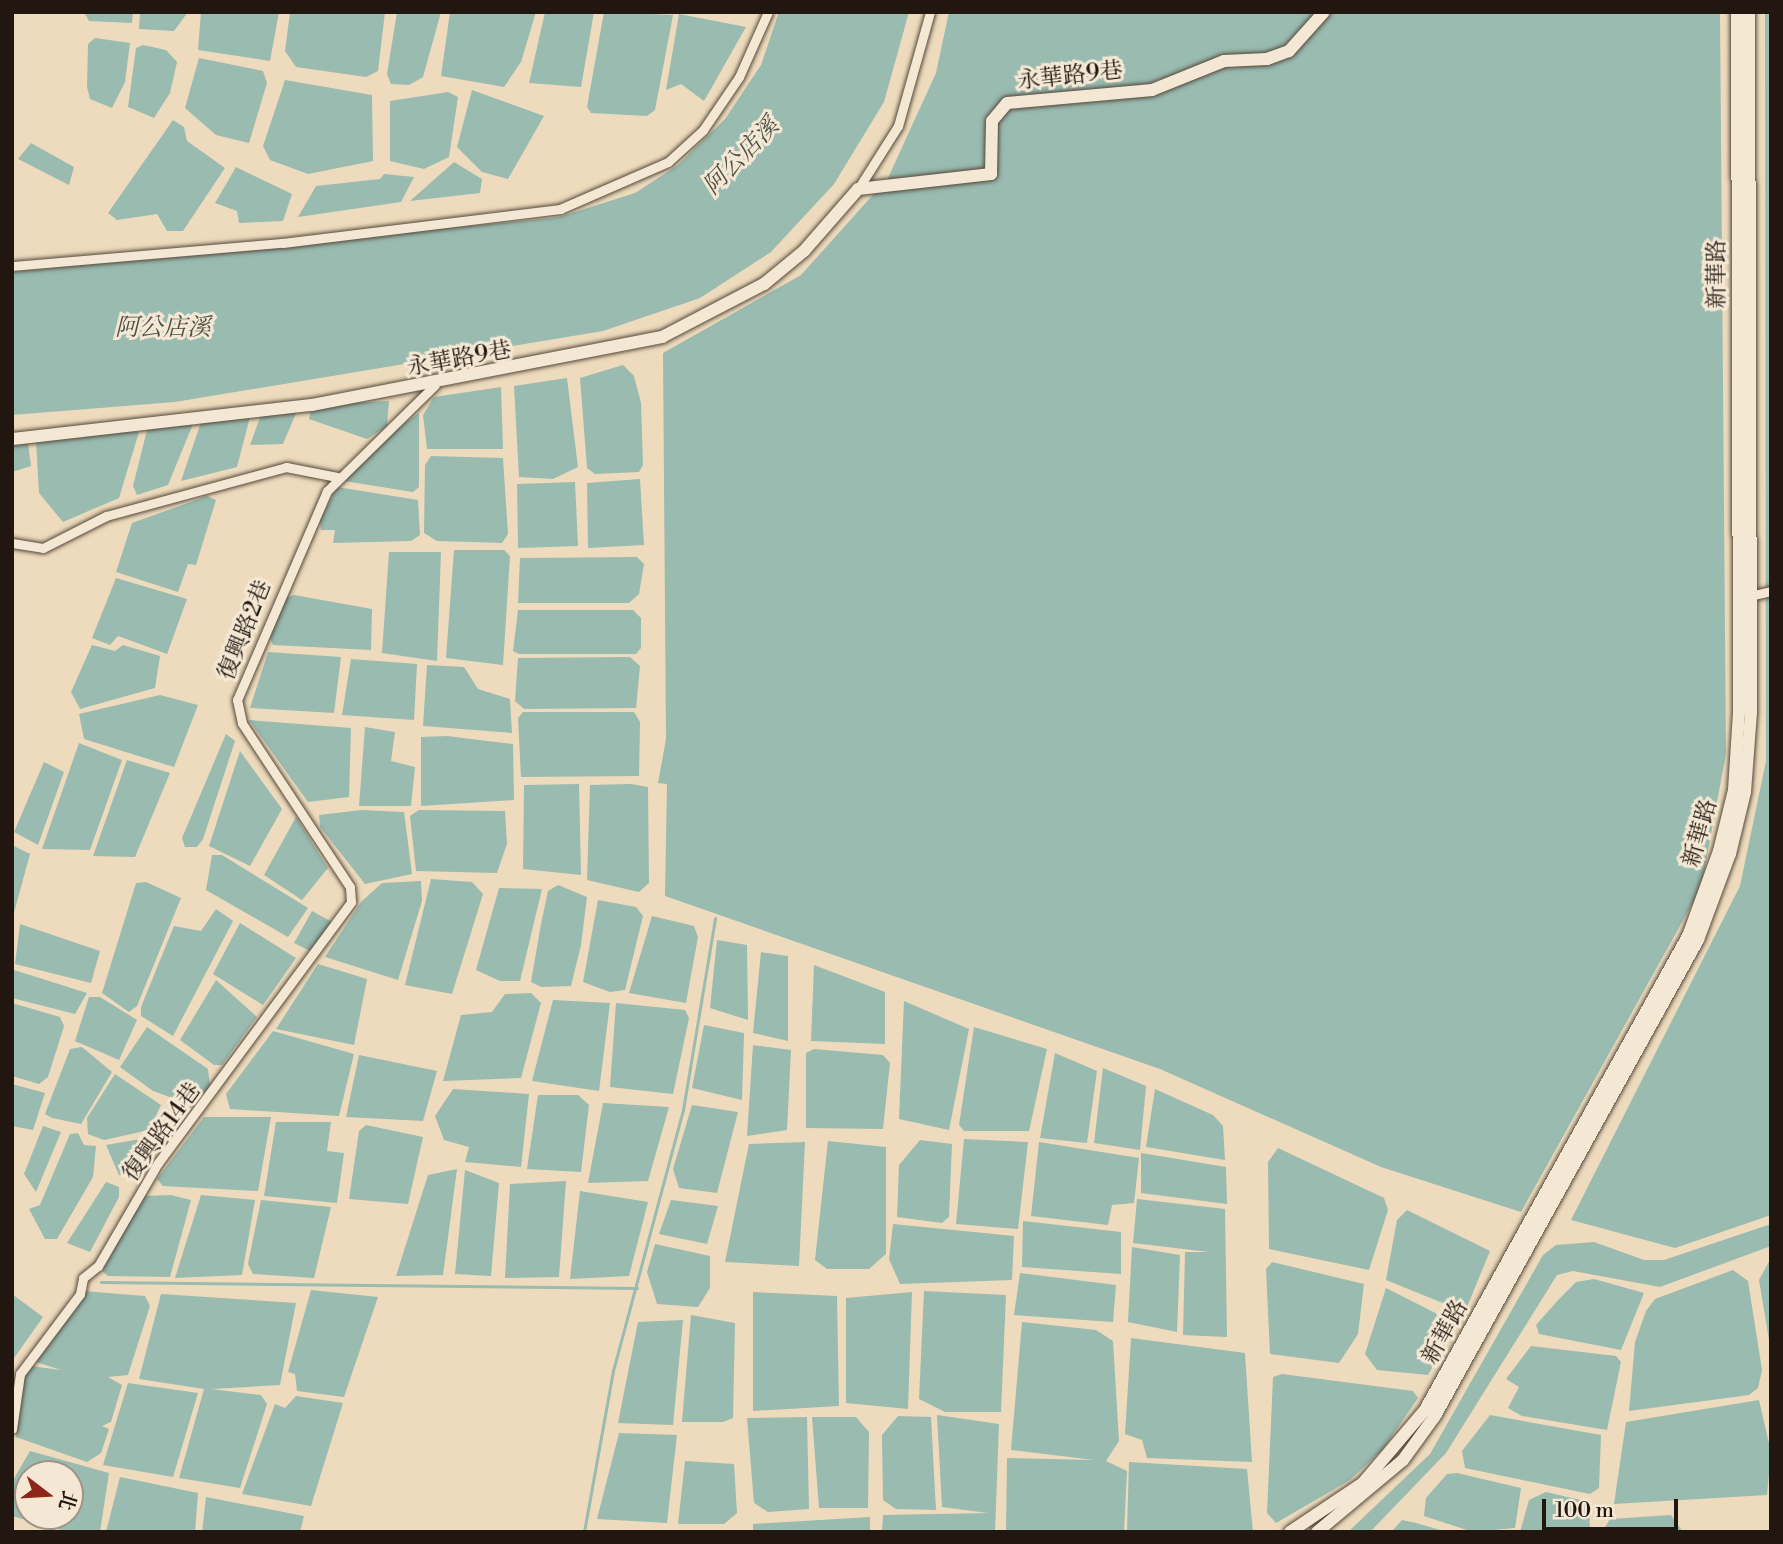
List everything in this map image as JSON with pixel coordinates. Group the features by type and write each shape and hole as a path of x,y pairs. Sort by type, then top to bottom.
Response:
{"street":[{"path":"12,266 283,243 560,209 668,162 703,131 739,78 768,12"},
{"name":"永華路9巷","path":"12,439 435,385 663,337 726,309 804,251 858,189 898,125 930,12"},
{"name":"永華路9巷","path":"858,189 991,174 992,121 1007,103 1152,90 1224,61 1267,59 1289,51 1324,12"},
{"name":"新華路","path":"1290,1532 1363,1483 1425,1410 1688,936 1734,790 1746,597 1737,12"},
{"name":"新華路","path":"1317,1532 1403,1460 1435,1416 1698,940 1745,792 1749,12"},
{"name":"復興路2巷","path":"351,902 350,887 242,723 237,700 290,569 337,477 435,385"},
{"path":"12,543 43,548 106,516 286,467 337,477"},
{"path":"1746,597 1771,592"},
{"name":"復興路14巷","path":"12,1429 20,1374 80,1294 83,1278 98,1266 158,1163 351,902"}],"water":[{"path":"84,12 133,12 132,23 89,21"},
{"path":"140,12 188,12 174,31 139,29"},
{"path":"201,12 279,12 270,61 198,50"},
{"path":"290,12 385,12 378,71 366,77 296,67 285,51"},
{"path":"397,12 441,12 423,77 409,85 391,84 387,74"},
{"path":"450,12 536,12 521,62 504,87 441,76"},
{"path":"545,12 594,12 581,87 529,83"},
{"path":"604,12 673,15 655,110 647,116 591,113 587,107"},
{"name":"阿公店溪","path":"779,12 909,12 884,102 834,184 771,252 700,298 603,331 175,402 12,415 12,272 559,217 635,193 678,165 725,119 761,65"},
{"path":"949,12 1720,12 1726,754 1701,888 1521,1212 1381,1167 1160,1069 665,896 667,784 658,783 666,739 663,353 801,275 888,178 936,73"},
{"path":"1765,12 1771,12 1771,1215 1675,1248 1571,1220 1740,886 1766,761"},
{"path":"679,14 746,27 704,101 681,84 666,90"},
{"path":"95,38 130,43 125,82 112,108 90,99 87,87 88,44"},
{"path":"143,45 166,50 177,62 170,93 154,118 128,107 136,48"},
{"path":"199,58 263,71 267,83 249,143 216,135 185,108"},
{"path":"285,80 372,95 373,161 308,174 270,160 263,146"},
{"path":"472,90 544,116 508,179 482,172 457,147"},
{"path":"448,92 458,97 449,157 424,169 390,161 390,101"},
{"path":"173,120 184,127 187,141 225,168 183,231 167,231 157,214 117,220 108,213"},
{"path":"31,143 74,167 69,185 18,159"},
{"path":"454,162 482,179 480,193 410,201"},
{"path":"236,167 292,194 283,221 239,223 237,211 215,203"},
{"path":"384,174 414,177 401,202 298,217 316,186 380,179"},
{"path":"623,365 634,376 641,403 643,465 639,472 595,474 587,468 580,378"},
{"path":"567,378 578,467 553,479 519,477 514,386"},
{"path":"501,387 503,449 427,449 423,415 434,397"},
{"path":"389,401 387,426 367,439 309,419 312,405"},
{"path":"297,411 283,444 250,445 261,415"},
{"path":"419,413 419,487 413,492 344,481 371,448"},
{"path":"250,417 237,467 181,481 201,422"},
{"path":"193,424 168,485 137,495 133,486 148,426"},
{"path":"122,431 139,432 119,498 63,522 39,493 36,441"},
{"path":"28,443 31,466 12,472 12,445"},
{"path":"431,456 503,458 508,534 502,543 437,541 424,533 425,465"},
{"path":"640,479 644,545 588,548 587,483"},
{"path":"575,482 578,546 518,548 517,484"},
{"path":"337,487 418,500 420,535 411,541 333,543 335,530 321,530 320,520"},
{"path":"207,496 216,500 196,565 188,564 178,592 116,572 132,523"},
{"path":"454,550 504,550 510,556 503,665 446,658"},
{"path":"389,552 441,552 437,661 382,653"},
{"path":"637,557 644,564 639,594 629,603 518,603 520,558"},
{"path":"116,578 187,599 167,654 118,636 110,645 92,638"},
{"path":"294,595 372,609 371,650 273,645 268,634 285,598"},
{"path":"518,610 633,610 641,618 641,648 636,654 519,654 513,651"},
{"path":"92,645 115,651 123,645 160,656 155,688 80,709 71,692"},
{"path":"268,652 341,657 334,713 250,708"},
{"path":"630,657 640,666 636,708 524,709 515,701 518,658"},
{"path":"351,659 417,664 414,720 342,715"},
{"path":"427,665 464,667 478,689 510,699 512,733 423,726"},
{"path":"160,695 198,705 174,767 84,739 79,714"},
{"path":"523,712 634,712 640,722 639,776 521,777 518,718"},
{"path":"249,720 351,728 349,797 308,802"},
{"path":"365,727 395,732 391,761 415,767 411,806 359,806"},
{"path":"226,734 235,741 203,839 197,847 185,847 182,838"},
{"path":"447,736 513,744 514,800 421,806 421,737"},
{"path":"79,743 122,760 90,850 42,849"},
{"path":"240,751 282,809 250,866 209,846"},
{"path":"127,760 170,773 135,857 93,856"},
{"path":"44,762 64,772 38,845 14,832"},
{"path":"579,784 581,875 523,869 524,785"},
{"path":"631,784 648,787 649,883 639,892 587,880 590,785"},
{"path":"361,810 404,812 412,874 365,884 320,827 319,815"},
{"path":"419,810 505,811 507,844 497,873 416,871 410,816"},
{"path":"296,817 328,868 302,900 264,875"},
{"path":"12,845 30,854 12,920"},
{"path":"212,855 222,855 308,908 288,937 206,890"},
{"path":"431,879 472,882 483,894 452,994 405,985"},
{"path":"421,881 422,901 398,980 325,957 361,902 382,883"},
{"path":"146,882 181,898 137,1006 129,1012 102,993 136,883"},
{"path":"558,885 587,897 581,945 571,986 541,987 531,982 548,891"},
{"path":"499,888 542,889 520,981 500,981 476,970"},
{"path":"598,900 636,907 643,916 625,990 610,992 583,982"},
{"path":"216,909 233,921 173,1036 141,1016 141,1007 174,926 201,931"},
{"path":"312,911 332,922 312,952 294,943"},
{"path":"652,916 694,926 698,937 686,1003 629,993"},
{"path":"240,923 296,958 263,1005 213,974"},
{"path":"20,924 100,951 91,983 15,964"},
{"path":"717,940 747,945 748,1020 710,1008"},
{"path":"761,952 788,956 788,1041 753,1033"},
{"path":"318,964 367,979 354,1045 276,1029"},
{"path":"814,965 885,992 885,1044 811,1041"},
{"path":"12,971 87,993 75,1014 12,998"},
{"path":"216,980 257,1017 222,1065 214,1065 180,1040"},
{"path":"531,993 541,1003 521,1078 443,1081 461,1015 492,1012 505,994"},
{"path":"89,997 100,997 137,1020 119,1060 75,1041"},
{"path":"553,1000 610,1003 599,1091 532,1081"},
{"path":"904,1001 969,1029 949,1130 899,1119"},
{"path":"12,1003 60,1017 64,1026 48,1077 39,1084 12,1076"},
{"path":"616,1003 685,1010 689,1018 673,1094 610,1087"},
{"path":"704,1025 744,1033 742,1100 692,1088"},
{"path":"147,1027 208,1069 210,1086 194,1106 153,1091 120,1067"},
{"path":"974,1027 1047,1049 1029,1131 964,1131 959,1125"},
{"path":"273,1031 354,1054 339,1116 230,1109 226,1094"},
{"path":"753,1045 791,1050 787,1130 747,1136"},
{"path":"82,1047 112,1072 81,1124 52,1118 45,1114 70,1049"},
{"path":"814,1049 883,1055 890,1063 883,1129 806,1128 806,1053"},
{"path":"1055,1053 1097,1071 1087,1143 1040,1138"},
{"path":"359,1055 437,1071 423,1121 346,1117"},
{"path":"1103,1068 1146,1086 1140,1150 1094,1143"},
{"path":"115,1074 161,1105 149,1130 104,1140 88,1134 87,1118"},
{"path":"12,1084 45,1093 33,1130 12,1126"},
{"path":"453,1089 529,1094 521,1167 465,1162 469,1147 444,1140 435,1116"},
{"path":"1155,1089 1213,1115 1223,1126 1225,1160 1146,1147"},
{"path":"538,1095 578,1095 589,1105 581,1172 527,1169"},
{"path":"603,1103 669,1107 648,1181 588,1183"},
{"path":"692,1105 738,1112 717,1193 679,1188 673,1169"},
{"path":"204,1117 271,1117 258,1191 163,1186 157,1179"},
{"path":"276,1122 331,1122 327,1151 344,1153 337,1203 264,1196"},
{"path":"366,1125 423,1137 408,1204 349,1199 359,1131"},
{"path":"43,1126 61,1132 36,1192 24,1174"},
{"path":"78,1133 84,1145 96,1146 93,1177 57,1239 45,1239 29,1209 40,1205 70,1134"},
{"path":"152,1137 159,1145 131,1177 119,1175 106,1145"},
{"path":"964,1139 1028,1142 1018,1229 956,1224"},
{"path":"920,1140 952,1144 949,1217 942,1223 897,1217 899,1165"},
{"path":"828,1141 886,1147 886,1254 869,1269 827,1269 815,1260"},
{"path":"805,1142 799,1266 725,1262 749,1144"},
{"path":"1039,1142 1139,1158 1134,1203 1112,1205 1108,1225 1031,1216"},
{"path":"1278,1148 1384,1198 1388,1210 1369,1270 1269,1249 1268,1162"},
{"path":"1141,1153 1226,1167 1227,1204 1141,1193"},
{"path":"457,1169 443,1275 396,1276 428,1175"},
{"path":"465,1170 499,1183 491,1276 455,1274"},
{"path":"566,1181 559,1277 505,1278 510,1184"},
{"path":"106,1182 119,1187 119,1197 90,1252 67,1243"},
{"path":"580,1191 648,1202 629,1276 570,1279"},
{"path":"171,1195 191,1200 170,1277 108,1276 102,1271 142,1196"},
{"path":"201,1195 255,1200 242,1275 175,1278"},
{"path":"1137,1199 1225,1209 1227,1337 1183,1335 1185,1252 1209,1252 1133,1243"},
{"path":"261,1200 331,1207 314,1278 253,1274 248,1264"},
{"path":"671,1200 718,1206 707,1244 659,1234"},
{"path":"1407,1210 1490,1251 1465,1312 1386,1280 1397,1220"},
{"path":"1023,1221 1121,1232 1121,1274 1022,1267"},
{"path":"893,1224 1014,1236 1012,1280 900,1284 889,1259"},
{"path":"1771,1224 1771,1246 1660,1287 1573,1271 1557,1275 1446,1453 1370,1532 1348,1532 1430,1454 1543,1255 1556,1245 1594,1242 1644,1260 1664,1260"},
{"path":"655,1244 710,1256 710,1288 698,1307 657,1304 647,1272"},
{"path":"1132,1247 1180,1255 1177,1332 1128,1322"},
{"path":"1771,1258 1771,1352 1759,1280"},
{"path":"1272,1262 1364,1284 1358,1334 1339,1363 1270,1354 1266,1269"},
{"path":"1733,1270 1748,1281 1762,1370 1758,1388 1749,1395 1629,1411 1635,1342 1646,1311 1655,1299"},
{"path":"1020,1273 1116,1285 1113,1322 1014,1315"},
{"path":"1594,1279 1644,1293 1621,1350 1539,1334 1536,1325 1576,1282"},
{"path":"1386,1288 1457,1324 1428,1375 1377,1370 1365,1354"},
{"path":"311,1290 378,1297 344,1397 297,1391 295,1374 288,1372"},
{"path":"83,1291 145,1296 150,1306 128,1375 108,1377 122,1385 111,1422 102,1426 109,1429 101,1453 87,1462 16,1437 23,1376 30,1366 61,1370 33,1361"},
{"path":"924,1291 1006,1295 1001,1412 945,1412 919,1399"},
{"path":"753,1292 837,1296 839,1406 753,1411"},
{"path":"912,1292 908,1409 846,1403 846,1298"},
{"path":"12,1294 43,1317 12,1361"},
{"path":"161,1294 296,1303 280,1385 211,1389 261,1395 267,1404 240,1488 179,1478 204,1389 139,1379"},
{"path":"691,1315 735,1323 733,1418 723,1422 682,1422"},
{"path":"683,1320 673,1425 618,1423 638,1322"},
{"path":"1022,1322 1096,1330 1113,1341 1119,1441 1106,1461 1127,1471 1124,1532 1006,1532 1007,1458 1094,1460 1011,1450"},
{"path":"1131,1338 1245,1353 1252,1462 1147,1458 1142,1440 1125,1434"},
{"path":"1531,1346 1616,1356 1621,1362 1607,1430 1522,1416 1508,1408 1519,1387 1506,1379"},
{"path":"1282,1374 1413,1391 1418,1398 1383,1449 1350,1480 1276,1523 1267,1513 1273,1377"},
{"path":"128,1383 198,1393 173,1477 103,1465"},
{"path":"296,1396 343,1403 311,1506 242,1494 275,1404 285,1408"},
{"path":"1759,1400 1771,1452 1767,1495 1614,1504 1626,1422"},
{"path":"937,1415 999,1424 995,1532 882,1532 883,1515 988,1513 942,1507"},
{"path":"1490,1415 1601,1435 1599,1488 1590,1494 1465,1468 1462,1451"},
{"path":"898,1416 931,1417 936,1510 896,1509 883,1500 882,1435"},
{"path":"807,1417 809,1509 768,1512 754,1503 747,1418"},
{"path":"812,1417 856,1417 869,1432 868,1508 819,1508"},
{"path":"619,1433 677,1435 667,1523 597,1519"},
{"path":"30,1451 62,1460 25,1460"},
{"path":"685,1461 734,1464 737,1513 724,1524 678,1524"},
{"path":"1129,1462 1247,1469 1253,1532 1127,1532"},
{"path":"84,1466 109,1473 100,1532 61,1530 84,1530"},
{"path":"1457,1473 1521,1488 1515,1528 1473,1532 1424,1516 1426,1498 1447,1474"},
{"path":"120,1477 198,1493 195,1532 106,1532"},
{"path":"14,1479 14,1517 12,1482"},
{"path":"1546,1492 1589,1502 1590,1532 1520,1532 1529,1500"},
{"path":"206,1497 304,1516 300,1532 202,1532"},
{"path":"1671,1515 1683,1532 1602,1532 1610,1519"},
{"path":"870,1517 870,1532 753,1532 753,1524"},
{"path":"1402,1520 1416,1523 1447,1532 1391,1532"}],"waterway":[{"path":"584,1532 613,1371 683,1110 715,919"},
{"path":"101,1282 637,1288"}]}
